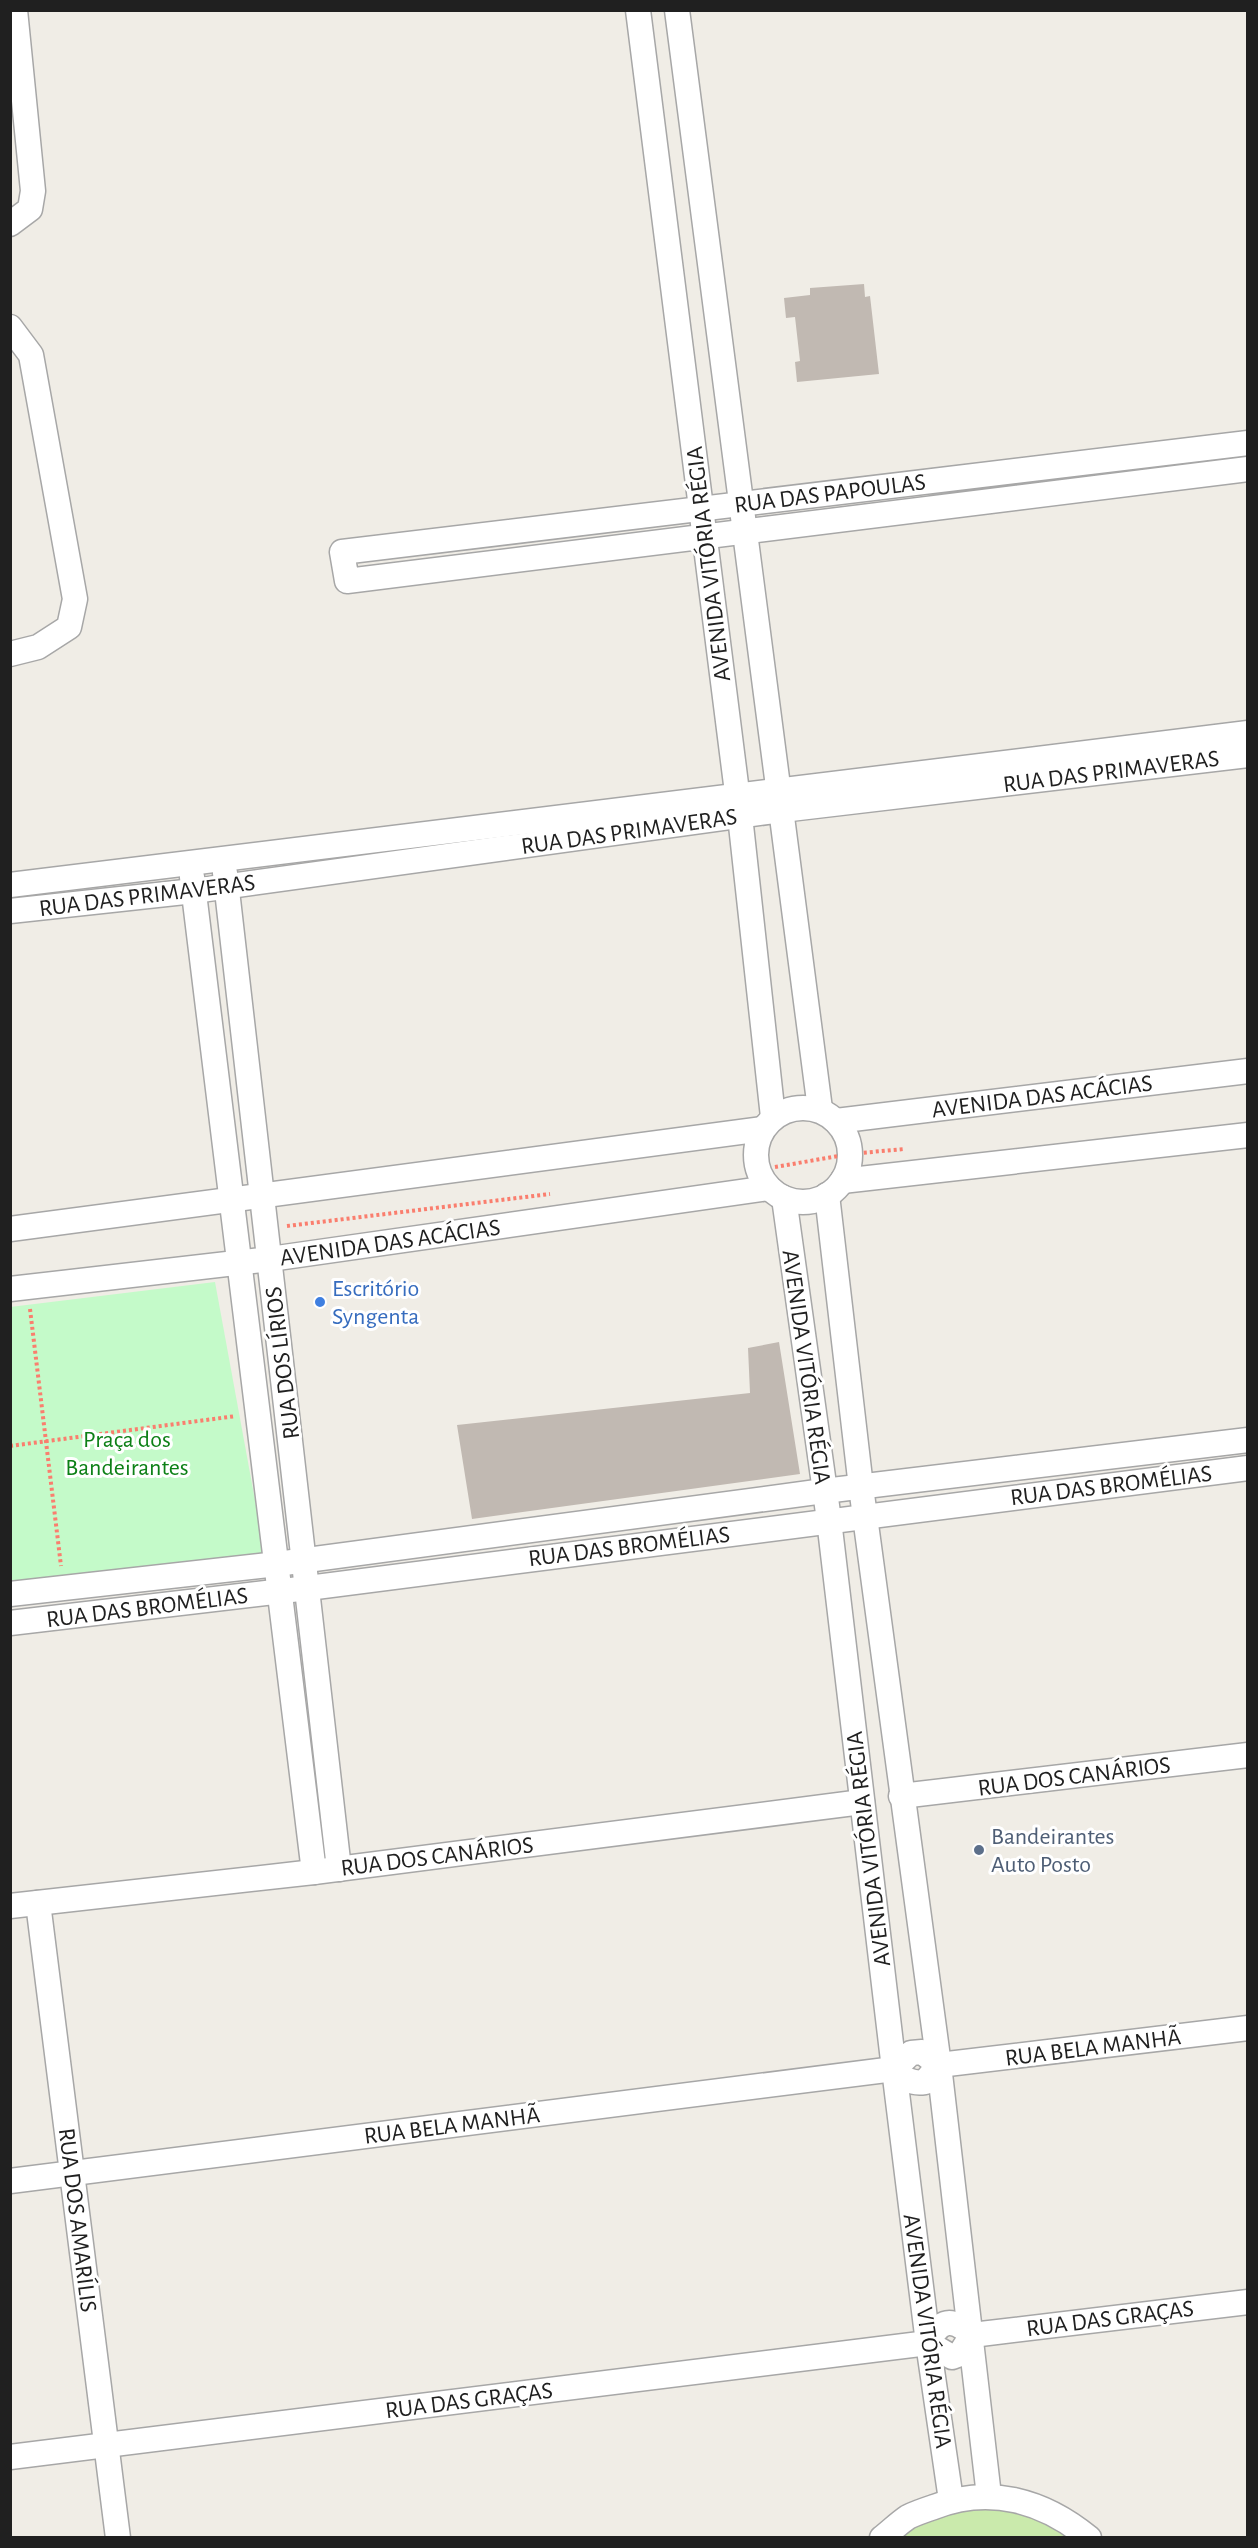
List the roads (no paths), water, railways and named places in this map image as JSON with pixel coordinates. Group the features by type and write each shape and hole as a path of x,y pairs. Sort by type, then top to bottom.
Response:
{"street":[{"path":"10,224 30,209 33,191 15,10"},
{"name":"AVENIDA VITÓRIA RÉGIA","path":"638,10 702,509 703,536 739,805 768,1123"},
{"name":"AVENIDA VITÓRIA RÉGIA","path":"677,10 780,800 828,1115"},
{"path":"10,327 31,355 75,599 69,627 38,647 10,654"},
{"name":"RUA DAS PAPOULAS","path":"1248,443 342,552 347,581 1248,469"},
{"name":"RUA DAS PRIMAVERAS","path":"10,885 223,858 780,800 1248,733"},
{"name":"RUA DAS PRIMAVERAS","path":"780,800 1248,755"},
{"name":"RUA DAS PRIMAVERAS","path":"10,911 227,887 739,805"},
{"name":"RUA DOS LÍRIOS","path":"223,858 339,1869"},
{"name":"RUA DOS LÍRIOS","path":"190,862 314,1872"},
{"name":"AVENIDA DAS ACÁCIAS","path":"828,1115 1248,1071"},
{"path":"835,1188 848,1168 850,1154 848,1142 828,1115 802,1108 787,1110 768,1123 757,1142 756,1169 776,1193 798,1202 814,1201 835,1188 1248,1135"},
{"path":"10,1229 262,1197 768,1123"},
{"name":"AVENIDA VITÓRIA RÉGIA","path":"835,1188 861,1487 939,2065 989,2496"},
{"name":"AVENIDA VITÓRIA RÉGIA","path":"776,1193 829,1520 928,2343 951,2500"},
{"name":"AVENIDA DAS ACÁCIAS","path":"19,1288 270,1259 776,1193"},
{"name":"RUA DAS BROMÉLIAS","path":"10,1594 276,1564 825,1491 1248,1440"},
{"name":"RUA DAS BROMÉLIAS","path":"10,1623 308,1588 865,1515 1248,1468"},
{"name":"RUA DOS CANÁRIOS","path":"901,1796 1248,1755"},
{"path":"862,1802 867,1791 874,1784 883,1782 893,1787 901,1796"},
{"name":"RUA DOS CANÁRIOS","path":"10,1906 339,1869 862,1802"},
{"name":"RUA DOS AMARÍLIS","path":"38,1903 118,2538"},
{"name":"RUA BELA MANHÃ","path":"939,2065 1248,2028"},
{"path":"894,2069 911,2053 921,2052 939,2065"},
{"name":"RUA BELA MANHÃ","path":"10,2181 894,2069"},
{"name":"RUA DAS GRAÇAS","path":"972,2335 1248,2302"},
{"path":"928,2343 942,2324 951,2322 962,2326 972,2335"},
{"name":"RUA DAS GRAÇAS","path":"10,2457 928,2343"},
{"path":"882,2538 909,2516 951,2500 989,2496 1029,2502 1066,2519 1089,2538"}],"place":[{"name":"Escritório Syngenta","path":"320,1302"},
{"name":"Bandeirantes Auto Posto","path":"979,1850"}],"park label":[{"name":"Praça dos Bandeirantes","path":"127,1453"}]}
